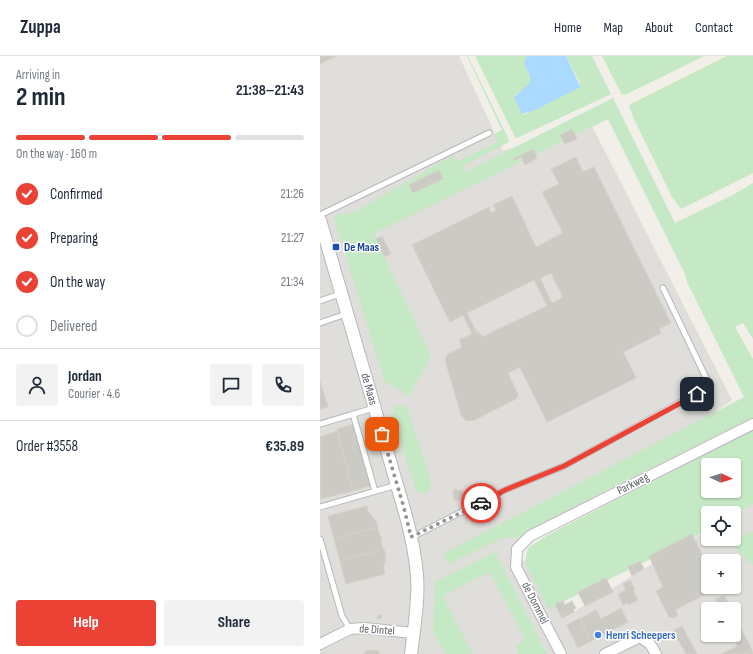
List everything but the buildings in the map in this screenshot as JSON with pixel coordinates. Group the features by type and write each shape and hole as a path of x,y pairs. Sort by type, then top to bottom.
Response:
{"street":[{"name":"de Maas","path":"320,220 411,537 417,576 411,654"},
{"name":"Parkweg","path":"517,549 530,536 753,424"},
{"name":"de Dommel","path":"517,549 516,567 561,654"},
{"name":"de Dintel","path":"320,644 350,629 364,628 413,633"},
{"path":"605,654 640,637 650,644 656,654"}],"lane":[{"path":"320,215 489,133"},
{"path":"411,537 505,490 564,466 710,386 663,288"},
{"path":"320,301 341,293"},
{"path":"320,323 347,314"},
{"path":"320,424 375,408"},
{"path":"353,414 375,491"},
{"path":"320,507 397,485"},
{"path":"320,539 342,616 350,629"}],"shaded area":[{"path":"320,56 459,56 503,151 591,124 732,400 517,551 565,617 701,534 701,546 741,546 741,510 753,504 753,654 320,654"}],"green space":[{"path":"467,56 509,142 463,166 465,172 613,98 675,223 733,195 753,183 753,339 743,323 735,327 753,359 753,418 581,503 537,526 520,537 502,538 449,564 444,557 445,553 744,397 608,119 375,233 374,235 431,356 409,396 387,383 384,379 333,215 350,213 358,210 453,155 456,162 497,142 494,134 502,130"},
{"path":"475,56 527,56 524,62 530,77 530,83 526,88 515,95 523,115 579,88 580,83 566,56 592,56 611,94 517,138 515,137"},
{"path":"602,56 704,56 627,94 622,95"},
{"path":"727,56 753,56 753,173 681,209 672,197 629,106"},
{"path":"397,405 407,408 431,481 430,489 424,494 419,493 416,490 393,418 393,409"},
{"path":"753,430 753,504 741,510 741,506 701,506 701,533 690,540 548,609 525,562 528,548 548,535"},
{"path":"753,532 753,565 740,554 735,547 741,546 741,536"},
{"path":"496,552 547,654 519,654 515,646 525,639 490,573 480,576 443,596 473,654 446,654 433,633 435,582"}],"water":[{"path":"527,56 566,56 580,86 579,88 535,110 522,114 514,97 530,83 530,77 524,62"}],"way so far":[{"path":"382,434 411,537 481,503"}],"place":[{"name":"De Maas","path":"336,247"},
{"name":"Henri Scheepers","path":"598,635"}],"route":[{"path":"481,503 505,490 564,466 697,394"}]}
